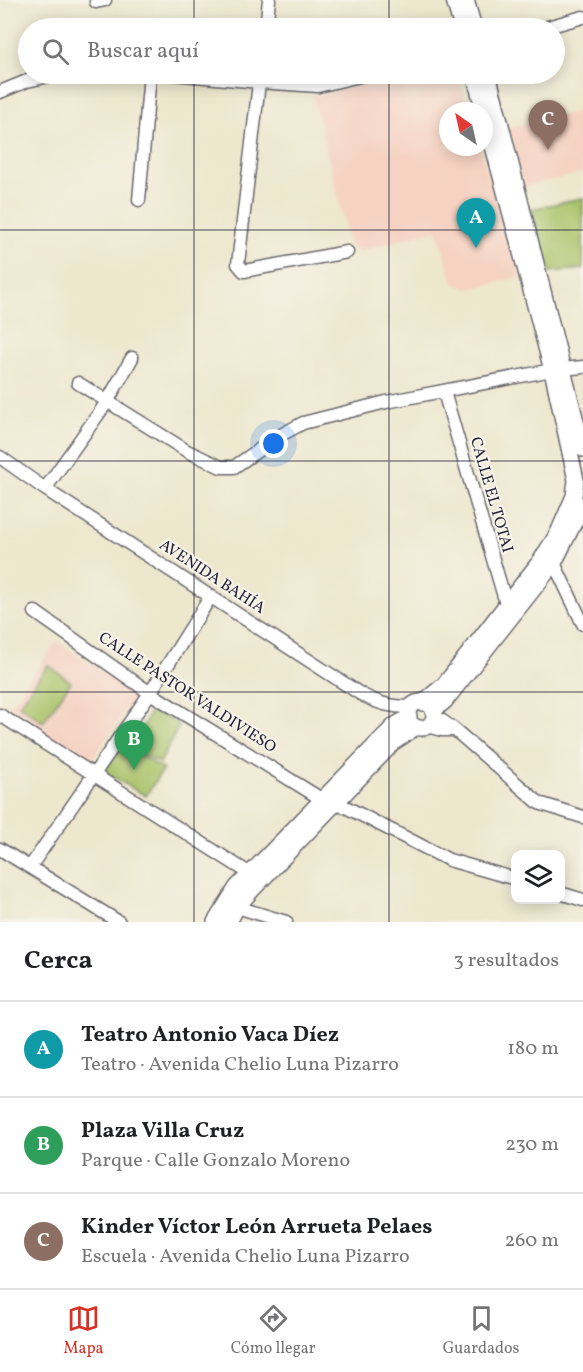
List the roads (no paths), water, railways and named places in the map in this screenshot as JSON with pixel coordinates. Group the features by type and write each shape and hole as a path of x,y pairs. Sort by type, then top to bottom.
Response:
{"main road":[{"path":"454,0 459,18"},
{"path":"466,0 471,18"},
{"path":"477,84 481,102"},
{"path":"490,84 557,370"},
{"path":"215,922 226,901 249,873 422,715 541,560 558,532 574,496 579,455 493,144"},
{"path":"422,715 446,701 554,563 583,505"},
{"path":"229,922 237,907 330,801"}],"street":[{"path":"267,18 269,0"},
{"path":"565,22 583,17"},
{"path":"0,92 20,84"},
{"path":"139,200 149,84"},
{"path":"258,84 238,264 244,271 347,252"},
{"path":"303,84 318,86 326,84"},
{"path":"45,489 107,402 132,358"},
{"path":"78,383 187,451 220,467 234,467 279,436 303,423 386,402 583,367"},
{"name":"CALLE EL TOTAI","path":"444,392 507,607"},
{"name":"AVENIDA BAHÍA","path":"0,457 45,489 375,702 422,715 442,730 455,730 539,803 583,817"},
{"path":"554,563 583,624"},
{"path":"30,867 150,693 211,596"},
{"name":"CALLE PASTOR VALDIVIESO","path":"34,612 150,693 330,801 449,860 511,878"},
{"path":"0,715 249,873"},
{"path":"0,849 119,922"},
{"path":"565,894 583,900"},
{"path":"237,907 286,922"}],"place":[{"name":"Kinder Víctor León Arrueta Pelaes","path":"548,150"},
{"name":"Teatro Antonio Vaca Díez","path":"476,248"},
{"name":"Plaza Villa Cruz","path":"134,770"}]}
